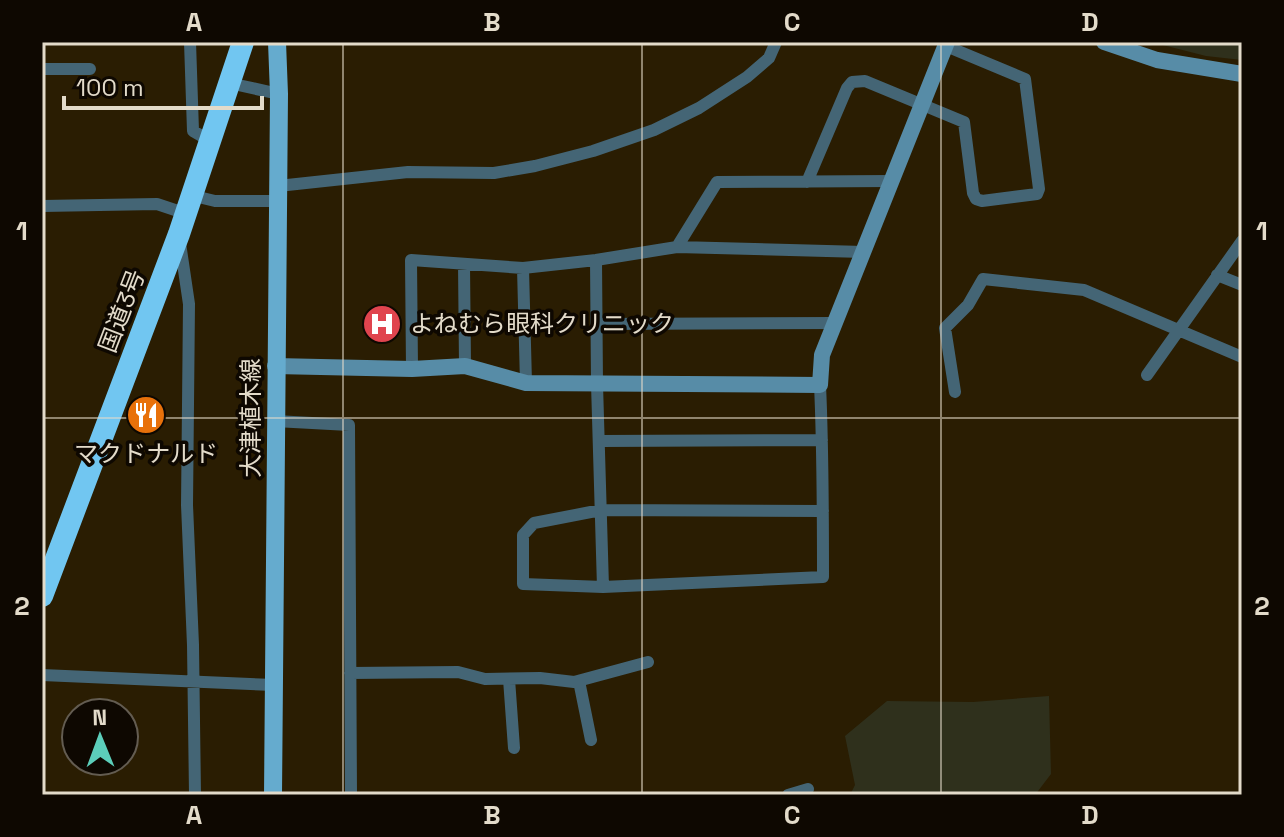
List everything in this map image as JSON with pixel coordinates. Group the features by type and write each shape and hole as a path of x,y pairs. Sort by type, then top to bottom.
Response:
{"highway":[{"name":"国道3号","path":"42,596 212,142 243,42"}],"main road":[{"name":"大津植木線","path":"273,795 277,42"}],"street":[{"path":"190,42 193,131 212,142"},
{"path":"42,206 157,204 184,214 215,201 408,172 494,173 535,166 593,151 654,130 699,108 747,77 769,58 776,42"},
{"path":"1104,42 1157,60 1242,74"},
{"path":"807,182 852,82 865,81 923,104 964,122 976,199 982,201 1037,194 1039,189 1025,79 947,44 923,104 892,181 864,252 822,355 820,385 822,440 823,511 823,577 603,587 523,584 523,535 534,523 601,510 823,511"},
{"path":"42,69 90,69"},
{"path":"229,83 279,94"},
{"path":"677,247 717,182 892,181"},
{"path":"184,214 189,304 187,505 195,795"},
{"path":"1147,375 1242,241"},
{"path":"412,369 411,260 523,268 677,247 864,252"},
{"path":"596,260 603,587"},
{"path":"464,264 465,366"},
{"path":"523,268 526,383"},
{"path":"1217,275 1242,285"},
{"path":"955,392 945,328 968,305 983,279 1084,290 1242,357"},
{"path":"597,324 835,323"},
{"path":"275,366 412,369 465,366 526,383 820,385"},
{"path":"275,421 349,425 351,795"},
{"path":"600,441 822,440"},
{"path":"350,673 458,672 485,679 579,681 648,662"},
{"path":"42,675 274,685"},
{"path":"509,679 514,748"},
{"path":"579,681 591,740"},
{"path":"788,795 808,789"}],"green space":[{"path":"1151,42 1242,42 1242,60 1206,56"},
{"path":"1049,696 1051,774 1035,795 850,795 855,785 845,736 887,701 973,702"}],"place":[{"name":"よねむら眼科クリニック","path":"382,324"},
{"name":"マクドナルド","path":"146,415"}]}
